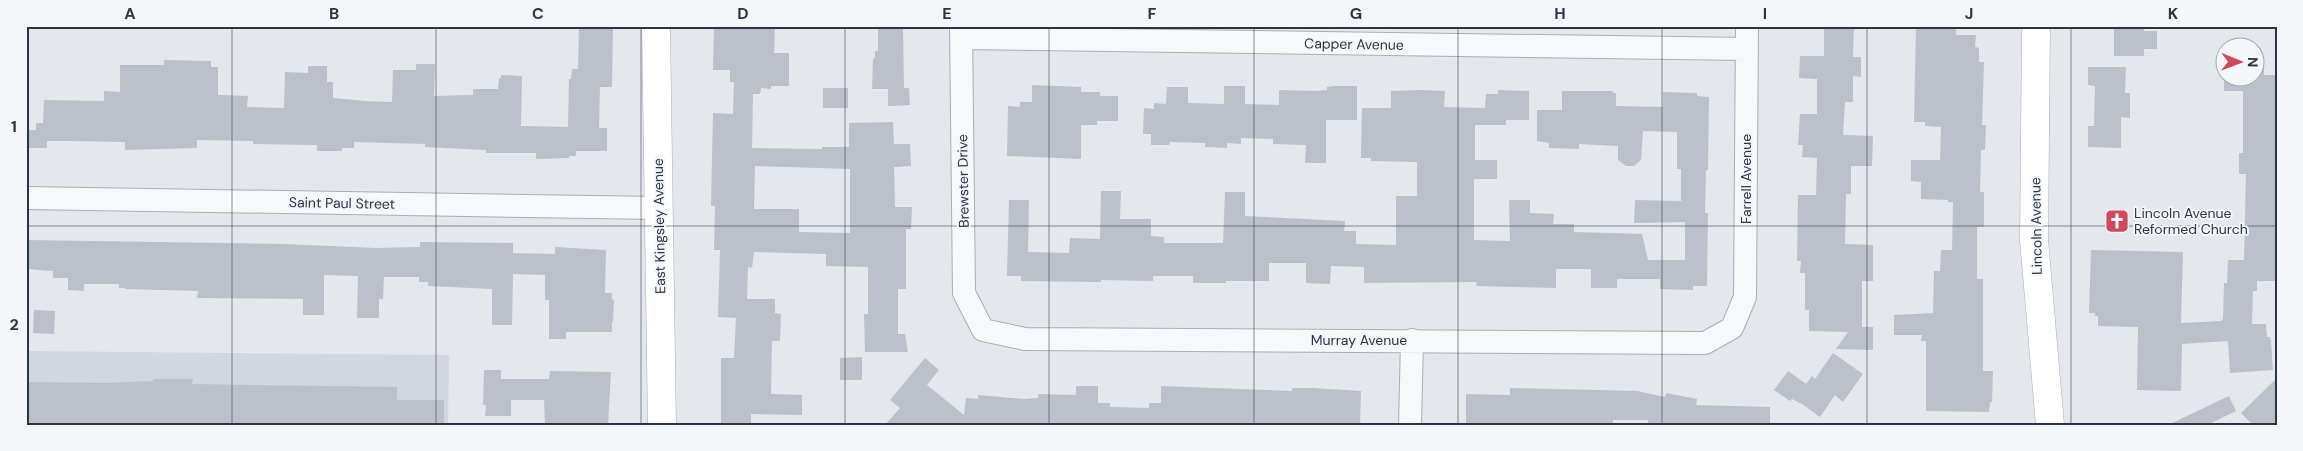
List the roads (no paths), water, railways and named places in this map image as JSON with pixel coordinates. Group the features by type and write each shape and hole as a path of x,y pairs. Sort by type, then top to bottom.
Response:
{"street":[{"name":"East Kingsley Avenue","path":"656,26 662,425"},
{"name":"Farrell Avenue","path":"1732,328 1745,297 1747,26"},
{"name":"Lincoln Avenue","path":"2036,26 2034,240 2050,425"},
{"name":"Capper Avenue","path":"961,32 1746,50"},
{"name":"Brewster Drive","path":"961,32 964,293 983,330"},
{"name":"Saint Paul Street","path":"26,198 658,208"},
{"name":"Murray Avenue","path":"983,330 1025,338 1705,343 1732,328"},
{"path":"1410,425 1412,340"}],"place":[{"name":"Lincoln Avenue Reformed Church","path":"2117,221"}]}
